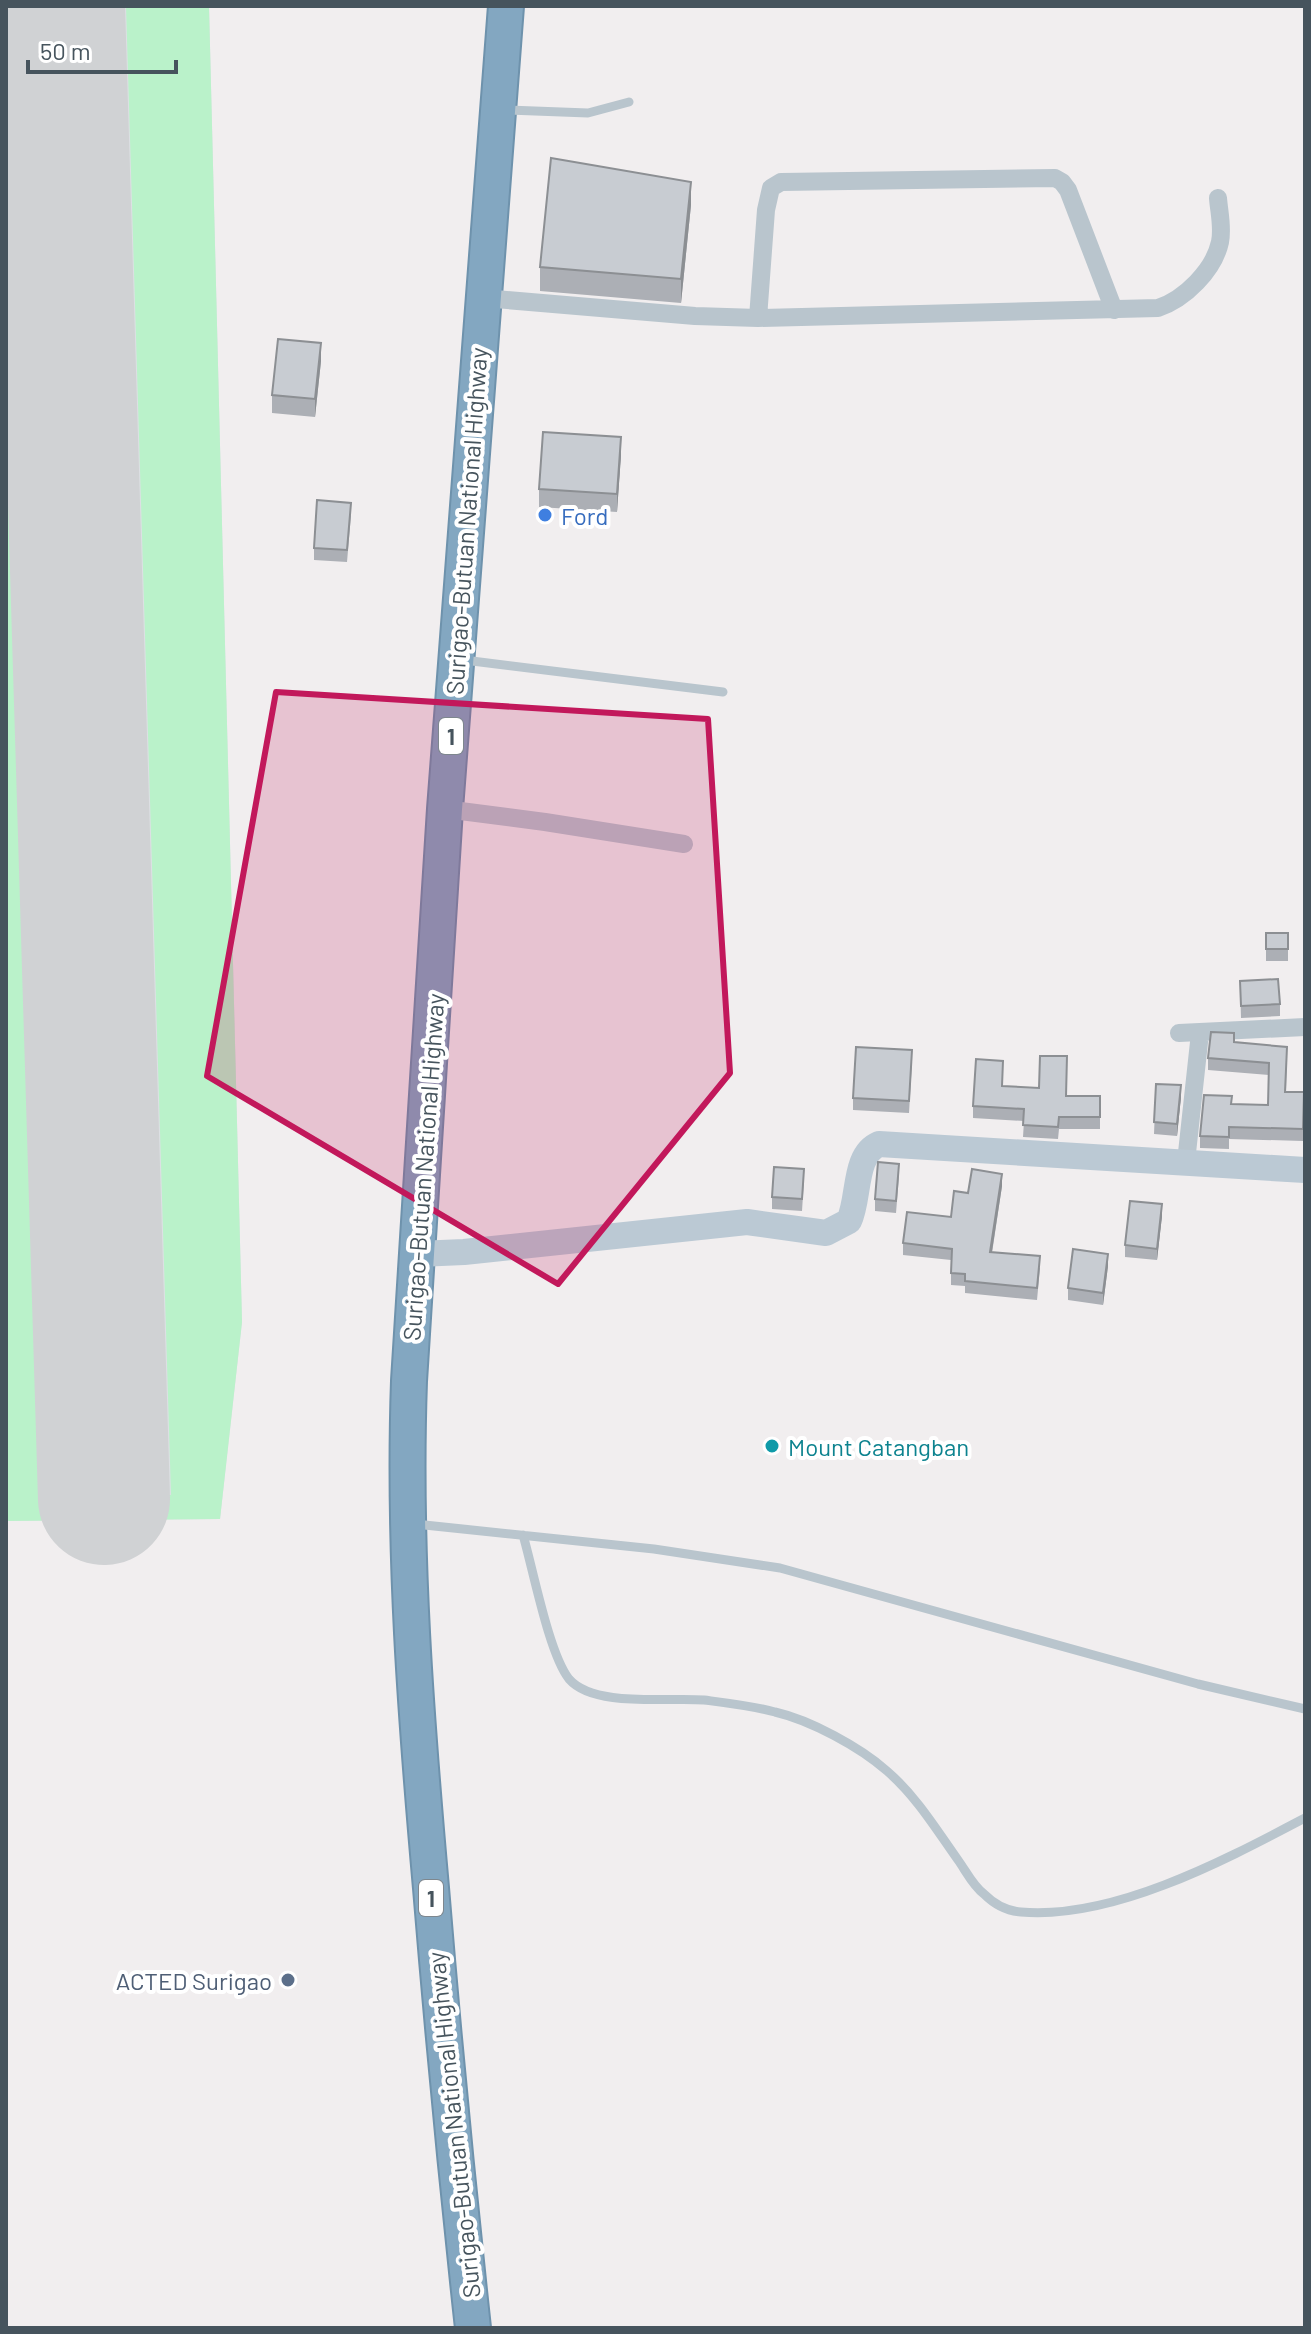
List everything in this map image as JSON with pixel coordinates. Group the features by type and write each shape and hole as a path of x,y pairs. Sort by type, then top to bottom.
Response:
{"highway":[{"name":"Surigao-Butuan National Highway","path":"473,2328 450,2113 417,1736 411,1649 406,1467 445,809 506,6"}],"street":[{"path":"758,318 766,210 771,188 781,182 827,180 1055,178 1068,190 1114,310"},
{"path":"483,298 695,316 758,318 1158,308 1186,294 1216,254 1221,227 1218,198"},
{"path":"445,809 684,844"},
{"path":"1179,1033 1305,1027"},
{"path":"1186,1162 1200,1033"},
{"path":"418,1254 464,1252 747,1222 826,1233 849,1221 857,1200 863,1160 872,1147 879,1144 1305,1170"}],"lane":[{"path":"498,109 588,113 629,102"},
{"path":"456,660 723,692"},
{"path":"408,1523 654,1549 780,1568 1198,1684 1305,1709"},
{"path":"523,1535 556,1653 568,1678 579,1688 615,1697 704,1700 777,1712 835,1736 885,1769 912,1795 981,1892 999,1906 1018,1912 1097,1907 1141,1894 1260,1842 1305,1818"}],"highlighted area":[{"path":"276,692 708,719 730,1073 558,1284 207,1076"}],"shaded area":[{"path":"6,6 209,6 242,1322 220,1519 6,1521"}],"green space":[{"path":"126,6 209,6 242,1322 220,1519 6,1521 6,395 39,1499 171,1495"}],"building":[{"path":"551,158 691,182 681,279 540,267"},
{"path":"278,339 321,343 315,399 272,395"},
{"path":"543,432 621,437 617,494 539,489"},
{"path":"317,500 351,503 347,550 314,548"},
{"path":"1266,933 1288,933 1288,949 1266,949"},
{"path":"1278,979 1280,1004 1241,1006 1240,981"},
{"path":"1211,1032 1234,1033 1234,1042 1287,1047 1285,1092 1304,1092 1303,1129 1229,1127 1229,1137 1200,1136 1204,1095 1232,1096 1231,1104 1268,1105 1269,1063 1208,1058"},
{"path":"856,1047 912,1050 909,1101 853,1098"},
{"path":"1040,1056 1067,1056 1066,1096 1100,1096 1100,1117 1059,1117 1058,1127 1023,1125 1024,1109 973,1106 976,1059 1003,1061 1002,1086 1039,1088"},
{"path":"1156,1084 1181,1085 1177,1124 1154,1122"},
{"path":"878,1162 899,1164 896,1201 875,1199"},
{"path":"774,1167 804,1169 802,1199 772,1197"},
{"path":"972,1169 1002,1174 990,1252 1040,1256 1037,1288 965,1281 965,1274 951,1273 952,1249 903,1243 907,1212 951,1217 954,1191 968,1193"},
{"path":"1130,1201 1162,1204 1157,1249 1125,1245"},
{"path":"1073,1249 1108,1254 1103,1293 1068,1288"}],"runway":[{"path":"59,6 104,1499"}],"place":[{"name":"Ford","path":"545,515"},
{"name":"Mount Catangban","path":"772,1446"},
{"name":"ACTED Surigao","path":"288,1980"}]}
